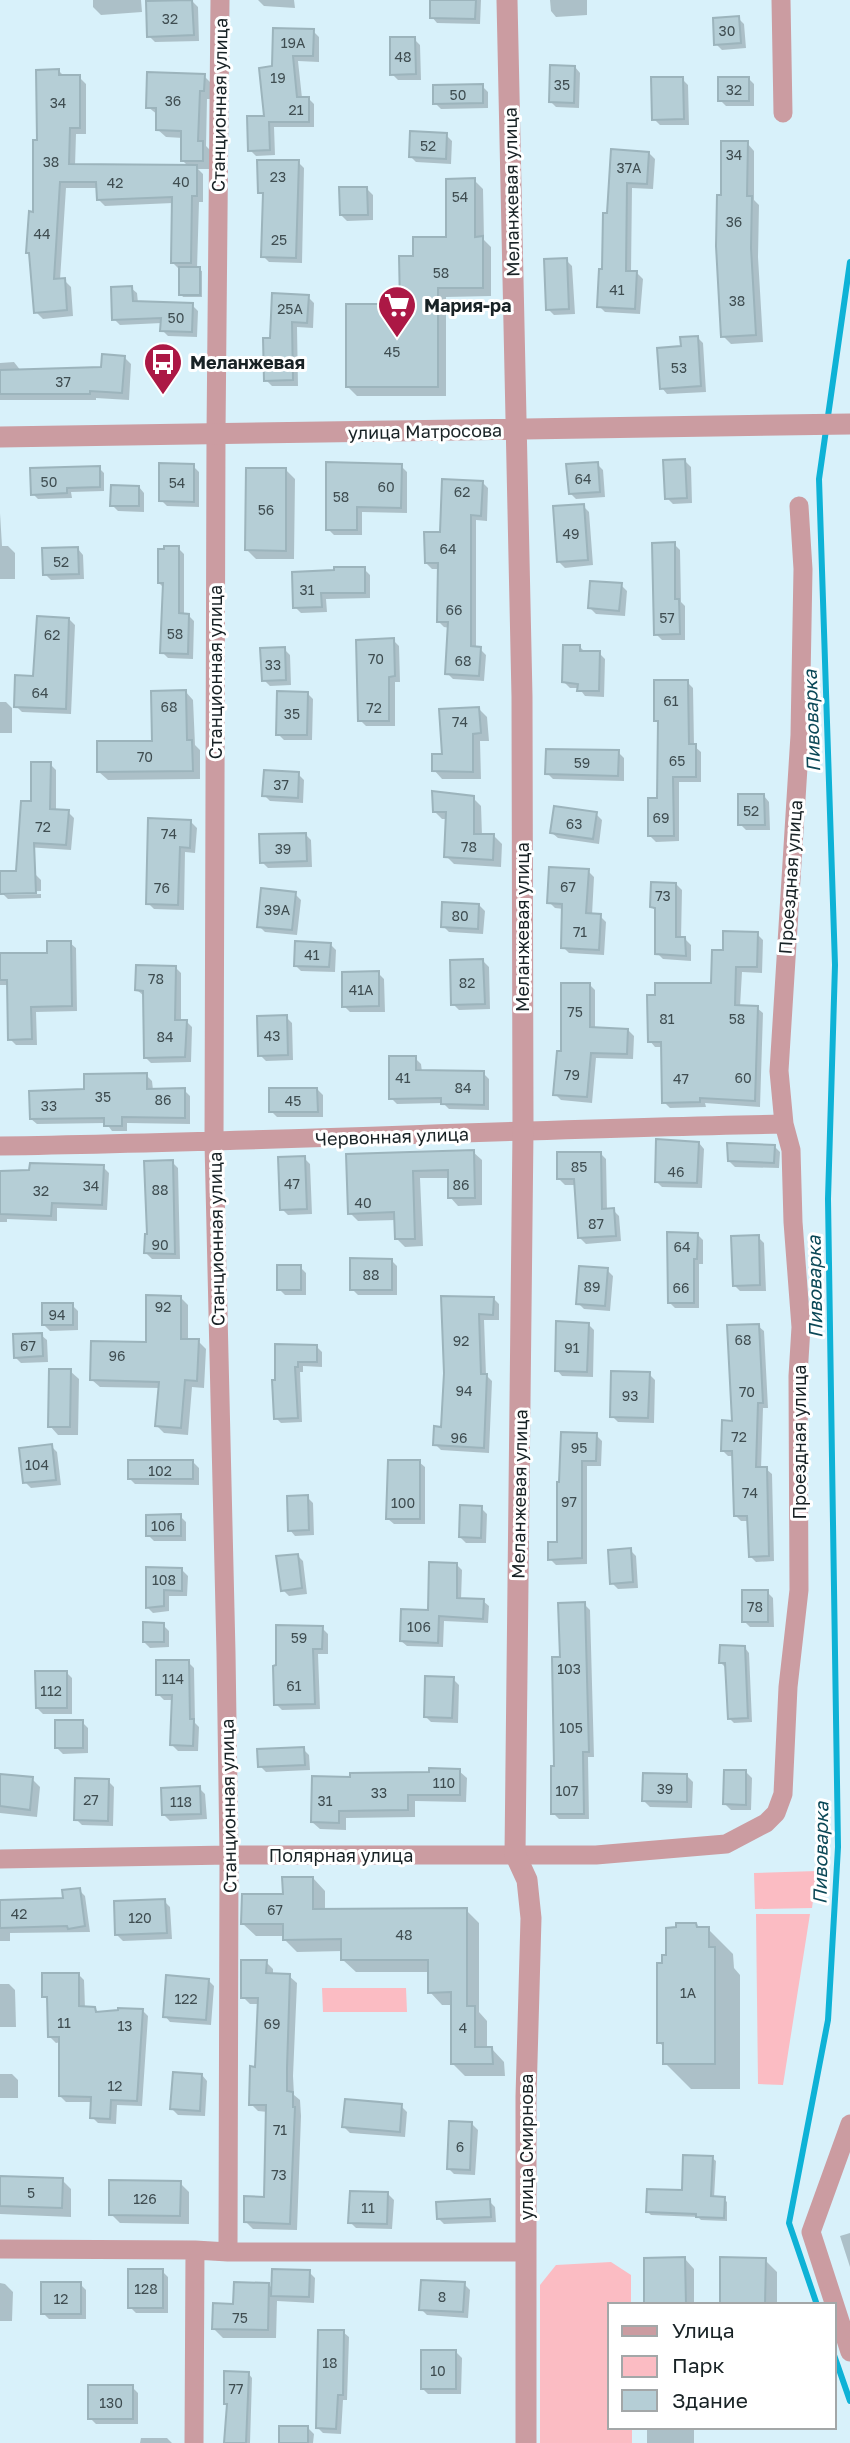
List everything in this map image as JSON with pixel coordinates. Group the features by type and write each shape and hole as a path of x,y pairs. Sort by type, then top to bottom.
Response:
{"street":[{"name":"Станционная улица","path":"220,0 214,1143 229,1855 228,2252"},
{"name":"Меланжевая улица","path":"507,0 522,697 523,1131 515,1854"},
{"path":"782,0 783,113"},
{"name":"улица Матросова","path":"0,437 850,424"},
{"name":"Проездная улица","path":"515,1854 596,1855 726,1844 766,1823 776,1813 783,1794 788,1687 799,1590 798,1376 801,1328 791,1150 783,1124 779,1071 800,735 803,569 799,506"},
{"name":"Червонная улица","path":"0,1146 214,1143 783,1124"},
{"name":"Полярная улица","path":"0,1859 515,1854"},
{"name":"улица Смирнова","path":"515,1854 527,1880 530,1918 526,2096 526,2443"},
{"path":"834,2303 811,2232 850,2124"},
{"path":"0,2249 525,2252"},
{"path":"194,2443 195,2250"},
{"path":"836,2309 850,2352"}],"green space":[{"path":"817,1871 812,1908 755,1909 754,1873"},
{"path":"756,1914 810,1914 783,2085 758,2084"},
{"path":"322,1988 406,1988 407,2012 323,2012"},
{"path":"611,2262 631,2275 631,2303 608,2303 608,2429 632,2429 632,2443 540,2443 540,2285 556,2265"}],"building":[{"path":"192,0 194,35 147,37 146,1"},
{"path":"430,0 476,0 475,19 430,18"},
{"path":"739,16 741,43 714,45 713,18"},
{"path":"273,28 314,29 313,56 293,56 297,97 309,97 309,122 269,122 270,150 248,151 247,116 264,116 259,68 272,66"},
{"path":"390,37 415,37 416,74 390,75"},
{"path":"550,65 575,66 574,103 549,102"},
{"path":"59,69 59,75 80,75 80,128 70,128 69,164 197,165 197,196 192,196 191,263 171,263 172,197 97,200 96,182 60,182 54,279 65,278 67,310 34,313 29,253 26,253 29,211 33,212 33,140 37,140 36,70"},
{"path":"147,72 205,74 204,91 200,91 198,141 203,141 203,161 181,161 181,131 156,130 156,108 146,108"},
{"path":"651,77 683,77 684,119 652,120"},
{"path":"718,77 749,77 749,101 718,101"},
{"path":"483,84 483,103 433,104 433,85"},
{"path":"410,131 447,133 446,159 409,157"},
{"path":"721,141 748,141 747,196 752,196 751,248 756,335 721,337 716,246 717,195 721,195"},
{"path":"611,149 649,152 647,184 627,183 626,271 637,271 635,309 597,307 599,269 602,269 603,213 607,213"},
{"path":"257,160 299,160 296,258 261,257 263,193 258,193"},
{"path":"475,178 475,237 483,236 483,288 438,288 438,387 346,387 346,304 400,304 399,256 413,256 413,237 446,237 446,179"},
{"path":"339,187 367,187 368,215 340,215"},
{"path":"567,258 569,309 546,310 544,259"},
{"path":"179,267 200,267 200,295 179,295"},
{"path":"132,286 133,301 193,303 192,332 160,331 161,318 112,320 111,287"},
{"path":"272,293 309,295 307,323 292,322 293,380 264,381 263,338 270,338"},
{"path":"698,336 701,386 660,389 657,348 681,346 680,337"},
{"path":"102,354 125,356 122,393 90,391 90,394 0,394 0,370 101,367"},
{"path":"685,459 687,498 665,499 663,460"},
{"path":"326,462 402,464 401,508 357,507 357,530 326,530"},
{"path":"598,462 600,492 569,494 566,464"},
{"path":"159,463 194,464 194,502 159,501"},
{"path":"100,466 100,487 67,488 67,493 31,495 30,468"},
{"path":"246,468 286,468 286,551 245,550"},
{"path":"442,479 483,481 481,516 471,515 471,646 481,647 479,676 445,674 448,622 437,622 438,563 425,563 424,532 440,532"},
{"path":"111,485 139,486 139,506 110,506"},
{"path":"584,504 588,560 557,562 553,506"},
{"path":"675,542 675,599 679,599 680,634 654,635 652,543"},
{"path":"164,546 179,546 179,613 189,614 188,654 160,653 163,583 158,583 158,549 164,549"},
{"path":"78,547 79,574 43,575 42,548"},
{"path":"334,567 365,567 365,593 321,593 322,607 293,608 292,572 334,570"},
{"path":"590,581 622,583 619,611 588,608"},
{"path":"37,616 69,618 66,709 14,707 15,675 33,676"},
{"path":"394,638 395,676 389,677 389,721 358,721 356,640"},
{"path":"563,645 580,645 580,651 600,651 599,691 577,691 578,684 562,682"},
{"path":"285,647 286,680 262,681 260,648"},
{"path":"654,680 688,680 689,744 696,744 696,777 673,777 674,836 648,836 648,798 657,798 658,721 654,721"},
{"path":"186,690 187,740 192,740 193,771 97,772 97,741 152,741 151,691"},
{"path":"277,691 308,692 307,735 276,735"},
{"path":"479,707 481,733 473,734 473,772 432,771 432,754 442,754 439,709"},
{"path":"546,749 619,750 618,776 545,774"},
{"path":"31,762 51,762 50,809 69,810 66,845 34,843 36,893 0,894 0,871 16,871 21,801 31,801"},
{"path":"264,770 299,772 298,798 262,796"},
{"path":"432,791 474,796 474,834 494,834 493,860 444,857 446,812 433,812"},
{"path":"738,794 764,794 765,825 738,825"},
{"path":"554,806 597,812 593,839 550,833"},
{"path":"148,818 191,820 190,848 180,847 178,905 146,904"},
{"path":"306,833 307,861 260,863 259,834"},
{"path":"549,867 589,869 586,913 601,914 599,950 561,948 562,904 547,903"},
{"path":"651,882 676,883 676,937 685,937 686,956 655,954 655,908 650,907"},
{"path":"261,888 296,892 292,930 257,927"},
{"path":"442,902 479,904 478,929 441,927"},
{"path":"723,931 758,932 757,967 736,967 735,1005 758,1006 755,1101 700,1098 700,1102 662,1103 661,1042 648,1042 647,995 655,995 655,983 711,983 712,950 723,950"},
{"path":"47,941 71,941 72,1006 31,1007 32,1039 8,1040 7,980 0,980 0,953 47,953"},
{"path":"295,941 331,943 329,967 294,966"},
{"path":"483,959 485,1004 451,1005 450,960"},
{"path":"136,965 176,966 175,1020 187,1020 185,1057 144,1058 143,991 135,990"},
{"path":"379,971 379,1006 342,1007 342,972"},
{"path":"561,983 590,983 590,1027 628,1029 627,1054 591,1053 587,1097 553,1095 557,1051 561,1051"},
{"path":"287,1015 288,1055 258,1056 257,1016"},
{"path":"389,1056 416,1056 416,1070 484,1071 484,1105 441,1104 441,1098 389,1099"},
{"path":"147,1073 147,1089 185,1088 185,1118 122,1117 122,1126 104,1126 104,1118 30,1119 29,1091 84,1089 84,1074"},
{"path":"269,1088 317,1088 318,1112 269,1112"},
{"path":"656,1139 699,1142 697,1183 655,1182"},
{"path":"727,1143 775,1145 774,1163 728,1161"},
{"path":"474,1150 475,1198 448,1198 448,1170 413,1171 415,1239 395,1239 394,1212 348,1214 346,1154"},
{"path":"557,1152 601,1152 602,1209 614,1208 616,1236 578,1238 574,1179 557,1179"},
{"path":"305,1156 307,1209 280,1210 278,1157"},
{"path":"173,1160 175,1254 144,1253 147,1234 144,1161"},
{"path":"30,1163 104,1165 102,1205 52,1203 51,1216 0,1214 0,1171 29,1170"},
{"path":"667,1232 698,1233 697,1259 694,1259 694,1303 668,1303"},
{"path":"759,1235 760,1285 733,1286 731,1236"},
{"path":"350,1258 392,1259 392,1290 350,1290"},
{"path":"277,1265 301,1265 301,1290 277,1290"},
{"path":"579,1266 608,1268 605,1306 576,1304"},
{"path":"146,1295 181,1296 181,1339 199,1339 197,1381 185,1380 181,1428 155,1426 159,1382 90,1380 91,1341 146,1342"},
{"path":"441,1296 494,1297 493,1315 479,1314 481,1374 487,1374 484,1448 433,1445 434,1426 441,1427 444,1373"},
{"path":"42,1303 73,1303 73,1325 42,1325"},
{"path":"556,1321 589,1323 587,1372 555,1371"},
{"path":"759,1324 763,1403 758,1403 756,1467 767,1467 769,1556 749,1557 747,1516 734,1516 732,1451 721,1451 722,1420 732,1421 727,1325"},
{"path":"42,1333 43,1356 14,1358 13,1334"},
{"path":"275,1344 317,1345 317,1362 298,1362 298,1367 295,1367 298,1418 274,1419 272,1380 275,1380"},
{"path":"49,1369 71,1369 70,1427 48,1427"},
{"path":"611,1371 650,1372 648,1418 610,1417"},
{"path":"561,1432 597,1433 596,1461 582,1461 582,1558 548,1560 548,1542 557,1542 557,1482"},
{"path":"52,1444 56,1480 23,1483 19,1448"},
{"path":"128,1460 193,1460 193,1479 128,1479"},
{"path":"388,1460 420,1460 420,1519 386,1519"},
{"path":"308,1495 309,1530 288,1531 287,1496"},
{"path":"460,1505 482,1506 481,1538 459,1537"},
{"path":"181,1514 181,1536 146,1536 146,1515"},
{"path":"631,1548 633,1582 610,1584 608,1550"},
{"path":"298,1554 302,1588 281,1591 276,1556"},
{"path":"429,1562 457,1563 457,1598 484,1599 483,1619 439,1616 438,1643 400,1641 401,1609 428,1610"},
{"path":"146,1567 182,1568 182,1591 164,1590 164,1606 146,1608"},
{"path":"742,1590 768,1590 768,1622 742,1622"},
{"path":"585,1602 589,1752 583,1752 584,1814 551,1814 551,1766 554,1766 552,1657 560,1657 558,1603"},
{"path":"143,1622 164,1623 164,1642 143,1642"},
{"path":"276,1625 323,1626 322,1649 313,1649 315,1704 274,1705"},
{"path":"720,1645 745,1646 748,1718 728,1719 725,1663 719,1663"},
{"path":"156,1660 189,1660 190,1719 194,1719 193,1746 170,1745 172,1695 156,1695"},
{"path":"35,1671 67,1671 67,1708 36,1708"},
{"path":"425,1676 454,1677 452,1718 424,1717"},
{"path":"55,1720 83,1720 83,1748 55,1748"},
{"path":"304,1747 305,1765 258,1767 257,1749"},
{"path":"429,1768 460,1769 460,1795 408,1795 408,1810 339,1811 339,1823 311,1822 312,1776 350,1777 350,1773 429,1772"},
{"path":"724,1770 746,1770 746,1805 723,1804"},
{"path":"643,1773 687,1774 687,1802 642,1801"},
{"path":"0,1774 33,1777 30,1810 0,1806"},
{"path":"75,1778 109,1779 108,1821 74,1820"},
{"path":"200,1786 201,1814 162,1815 161,1788"},
{"path":"282,1877 313,1877 313,1909 467,1908 467,2006 475,2006 475,2047 492,2047 493,2064 451,2064 451,1992 428,1993 428,1960 341,1960 341,1939 283,1940 283,1924 241,1924 242,1894 283,1894"},
{"path":"80,1888 85,1926 68,1929 67,1926 0,1928 0,1900 63,1898 62,1890"},
{"path":"165,1899 167,1933 115,1935 114,1901"},
{"path":"676,1923 696,1923 697,1927 709,1927 709,1947 715,1947 715,2064 663,2064 663,2043 657,2043 657,1963 662,1963 662,1955 666,1955 666,1928 676,1927"},
{"path":"241,1960 267,1960 266,1973 290,1974 287,2091 293,2092 295,2107 290,2224 244,2222 244,2196 264,2197 266,2105 249,2105 250,2066 255,2067 258,1998 241,1998"},
{"path":"42,1973 79,1973 79,2006 95,2007 96,2012 118,2008 143,2009 137,2101 111,2100 110,2119 90,2118 91,2097 59,2096 59,2037 48,2037 47,1997 42,1997"},
{"path":"166,1975 209,1979 206,2020 163,2017"},
{"path":"173,2072 202,2074 200,2111 170,2109"},
{"path":"345,2099 402,2104 400,2132 342,2127"},
{"path":"449,2121 472,2122 470,2170 447,2169"},
{"path":"683,2155 713,2156 711,2196 725,2197 724,2218 646,2212 647,2189 682,2190"},
{"path":"0,2176 63,2178 62,2208 0,2206"},
{"path":"109,2180 181,2181 180,2216 109,2215"},
{"path":"350,2191 388,2192 387,2224 348,2223"},
{"path":"490,2199 491,2217 437,2219 436,2202"},
{"path":"685,2257 686,2303 644,2303 644,2258"},
{"path":"720,2257 766,2258 765,2303 720,2303"},
{"path":"128,2269 163,2269 163,2308 128,2308"},
{"path":"272,2269 310,2270 309,2297 271,2296"},
{"path":"421,2280 465,2282 463,2312 419,2310"},
{"path":"41,2282 81,2282 81,2314 41,2314"},
{"path":"234,2282 269,2283 268,2330 212,2329 213,2303 233,2304"},
{"path":"318,2330 344,2330 343,2395 338,2395 336,2429 316,2428"},
{"path":"421,2350 456,2350 456,2389 421,2389"},
{"path":"224,2371 249,2372 246,2443 224,2443 227,2404 224,2404"},
{"path":"88,2385 133,2385 133,2419 88,2419"},
{"path":"279,2426 308,2426 308,2443 279,2443"}],"waterway":[{"name":"Пивоварка","path":"816,2303 789,2223 828,2020 838,1847 828,1199 835,965 819,479 850,262"},
{"name":"Пивоварка","path":"836,2361 850,2401"}],"place":[{"name":"Мария-ра","path":"397,339"},
{"name":"Меланжевая","path":"163,396"}]}
